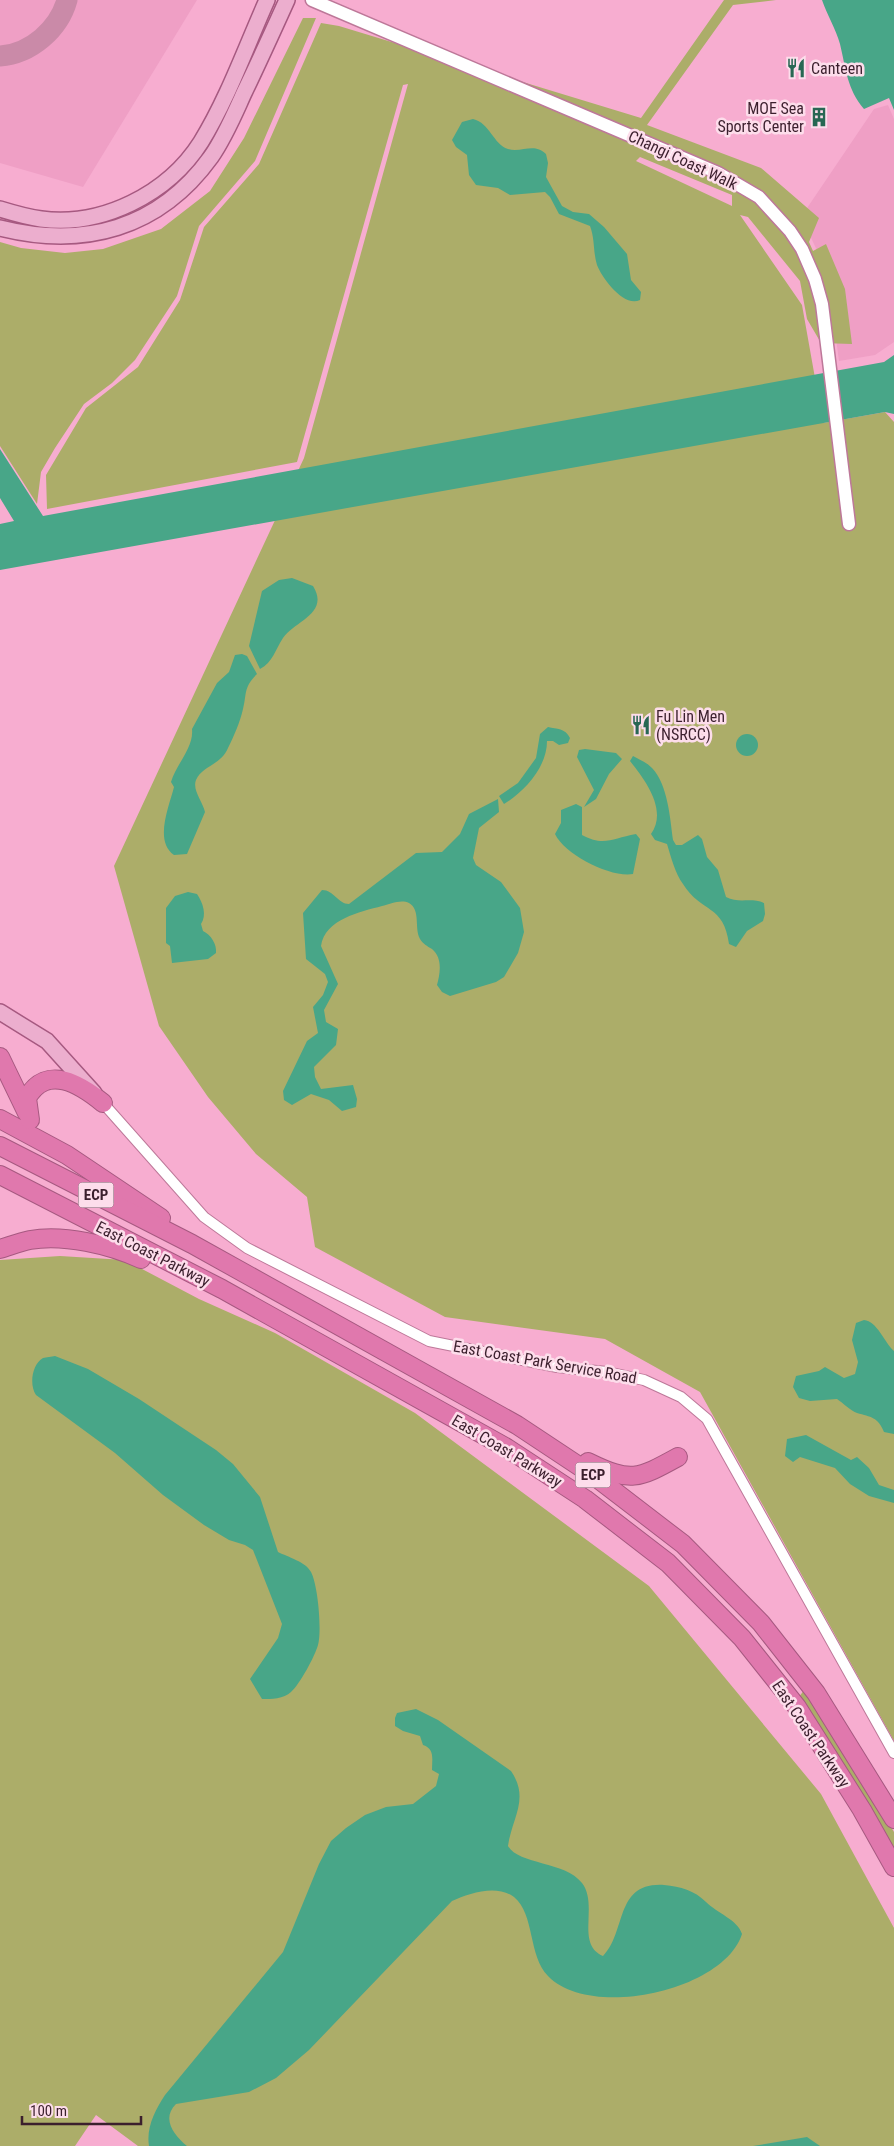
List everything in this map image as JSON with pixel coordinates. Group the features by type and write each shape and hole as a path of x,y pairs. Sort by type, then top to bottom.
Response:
{"highway":[{"path":"0,1057 30,1120 47,1144"},
{"path":"30,1120 27,1098 35,1088 47,1082 62,1080 76,1083 103,1103"},
{"path":"0,1119 47,1144 147,1208 172,1225 192,1244"},
{"name":"East Coast Parkway","path":"0,1146 192,1244 516,1426 597,1478 683,1544 761,1622 816,1694 894,1819"},
{"name":"East Coast Parkway","path":"0,1175 194,1275 507,1448 586,1499 668,1563 742,1638 797,1707 862,1810 894,1867"},
{"path":"0,1249 32,1240 77,1240 101,1244 166,1269 194,1275"},
{"path":"516,1426 618,1475 641,1476 678,1457"},
{"path":"870,1756 894,1810"}],"main road":[{"path":"0,209 41,219 82,218 111,212 134,202 168,179 201,142 266,0"},
{"path":"0,228 47,237 82,235 131,223 172,200 199,173 226,132 287,0"},
{"path":"0,1012 47,1041 103,1103"}],"street":[{"name":"Changi Coast Walk","path":"312,0 709,169 759,198 790,231 802,249 815,279 822,304 849,524"},
{"name":"East Coast Park Service Road","path":"103,1103 204,1217 247,1248 429,1341 557,1367 607,1372 644,1380 681,1398 707,1418 894,1753"}],"shaded area":[{"path":"0,0 197,0 83,187 0,163"},
{"path":"724,0 776,0 733,5 647,125 761,168 819,218 809,242 813,251 826,244 845,289 852,344 821,343 807,319 800,281 748,217 740,215 802,305 823,423 885,412 894,422 894,1741 700,1392 605,1339 445,1317 315,1247 307,1197 256,1154 208,1097 159,1026 114,866 304,458 408,84 403,85 297,462 47,509 46,475 86,408 138,367 180,300 204,227 259,164 321,23 339,26 641,118","holes":["640,157 732,195 732,206 636,161"]},
{"path":"822,0 894,0 894,110 889,98 864,109 858,101 848,78 838,38"},
{"path":"303,18 316,18 255,161 199,226 177,296 135,360 112,383 84,404 55,448 41,472 37,504 0,446 0,242 21,248 65,253 103,249 161,229 210,191 244,138"},
{"path":"888,105 894,119 894,342 875,355 839,361 827,271 801,217 874,109"},
{"path":"473,119 484,125 499,143 508,149 532,148 546,154 548,163 546,177 562,206 573,212 589,214 604,227 627,254 631,280 641,292 640,300 627,300 614,290 597,265 590,226 559,214 550,197 545,192 510,195 498,188 476,185 469,175 467,155 456,147 452,140 462,122"},
{"path":"894,355 894,414 885,412 0,570 0,524 14,521 0,498 0,449 43,516 884,362"},
{"path":"292,578 313,586 317,595 317,603 309,616 288,632 271,659 260,669 249,646 262,591 279,580"},
{"path":"242,654 247,656 257,674 247,687 240,719 225,754 203,771 196,780 195,788 205,812 187,854 174,855 168,849 164,833 174,787 171,782 173,775 188,749 192,729 217,683 229,672 235,655"},
{"path":"548,727 566,732 570,738 568,743 559,745 553,741 547,741 546,751 539,769 520,792 504,804 499,796 518,783 536,758 540,734"},
{"path":"747,734 755,737 758,745 755,753 747,756 739,753 736,745 739,737"},
{"path":"579,750 616,753 622,759 609,774 596,799 584,807 594,790 577,757"},
{"path":"633,756 652,768 662,783 673,840 676,845 682,845 698,835 702,839 707,857 718,870 726,897 764,903 765,914 763,921 747,931 736,947 729,944 726,931 717,915 697,900 680,880 667,844 655,840 651,834 656,825 656,805 648,786 630,761"},
{"path":"498,799 499,812 479,828 473,858 476,865 501,882 520,908 524,932 518,953 504,977 496,982 450,996 442,992 437,985 440,971 438,957 420,939 415,910 409,903 396,902 354,914 336,923 329,929 321,946 338,984 324,1010 326,1022 338,1029 336,1045 314,1067 315,1077 321,1089 353,1085 357,1099 356,1107 342,1111 329,1100 311,1094 292,1105 284,1100 283,1091 307,1041 318,1033 313,1007 323,995 328,982 325,974 306,959 303,913 322,890 330,892 342,902 349,904 416,853 442,852 460,834 469,814"},
{"path":"576,804 582,807 582,835 590,839 603,841 636,834 640,839 633,874 601,869 578,857 560,842 555,834 561,823 561,810"},
{"path":"188,892 197,894 201,901 204,913 201,924 203,931 213,940 216,946 216,953 208,959 172,963 170,946 166,943 166,908 175,896"},
{"path":"60,1256 125,1260 199,1299 275,1333 415,1413 649,1586 821,1794 894,1928 894,2146 138,2146 96,2115 75,2146 0,2146 0,1260"},
{"path":"864,1320 869,1321 877,1328 894,1351 894,1434 884,1432 877,1420 855,1412 837,1399 810,1401 799,1398 793,1387 796,1376 819,1371 825,1367 844,1378 855,1374 858,1362 852,1340 856,1323"},
{"path":"55,1356 88,1369 139,1399 216,1450 233,1464 260,1497 278,1552 309,1568 317,1597 320,1630 318,1645 303,1677 288,1694 277,1698 262,1699 250,1679 278,1638 282,1624 253,1550 245,1545 229,1540 204,1525 163,1495 115,1453 36,1395 32,1380 36,1365 43,1358"},
{"path":"806,1435 851,1460 857,1457 869,1468 879,1485 894,1490 894,1503 869,1496 850,1484 835,1468 800,1457 793,1462 785,1456 787,1439"},
{"path":"807,1686 894,1832 894,1854 799,1697"},
{"path":"416,1709 438,1720 511,1771 519,1790 519,1799 508,1846 522,1857 565,1871 582,1883 587,1892 589,1902 590,1943 595,1950 603,1956 616,1934 629,1900 637,1891 648,1886 664,1885 692,1892 727,1917 740,1929 742,1934 730,1954 710,1971 684,1984 654,1993 623,1997 594,1996 568,1989 548,1976 537,1958 529,1924 521,1904 514,1897 507,1893 491,1890 466,1895 452,1901 309,2050 276,2078 249,2092 176,2104 169,2121 174,2132 187,2146 149,2146 148,2139 152,2119 165,2095 283,1952 319,1864 331,1841 365,1815 386,1807 413,1804 436,1786 439,1774 432,1770 432,1755 429,1749 423,1745 420,1736 403,1731 395,1726 397,1713"},
{"path":"807,2137 820,2146 753,2146"}],"taxiway":[{"path":"0,56 22,50 42,38 58,21 67,0"}],"place":[{"name":"Canteen","path":"796,68"},
{"name":"MOE Sea Sports Center","path":"819,117"},
{"name":"Fu Lin Men (NSRCC)","path":"641,725"}]}
